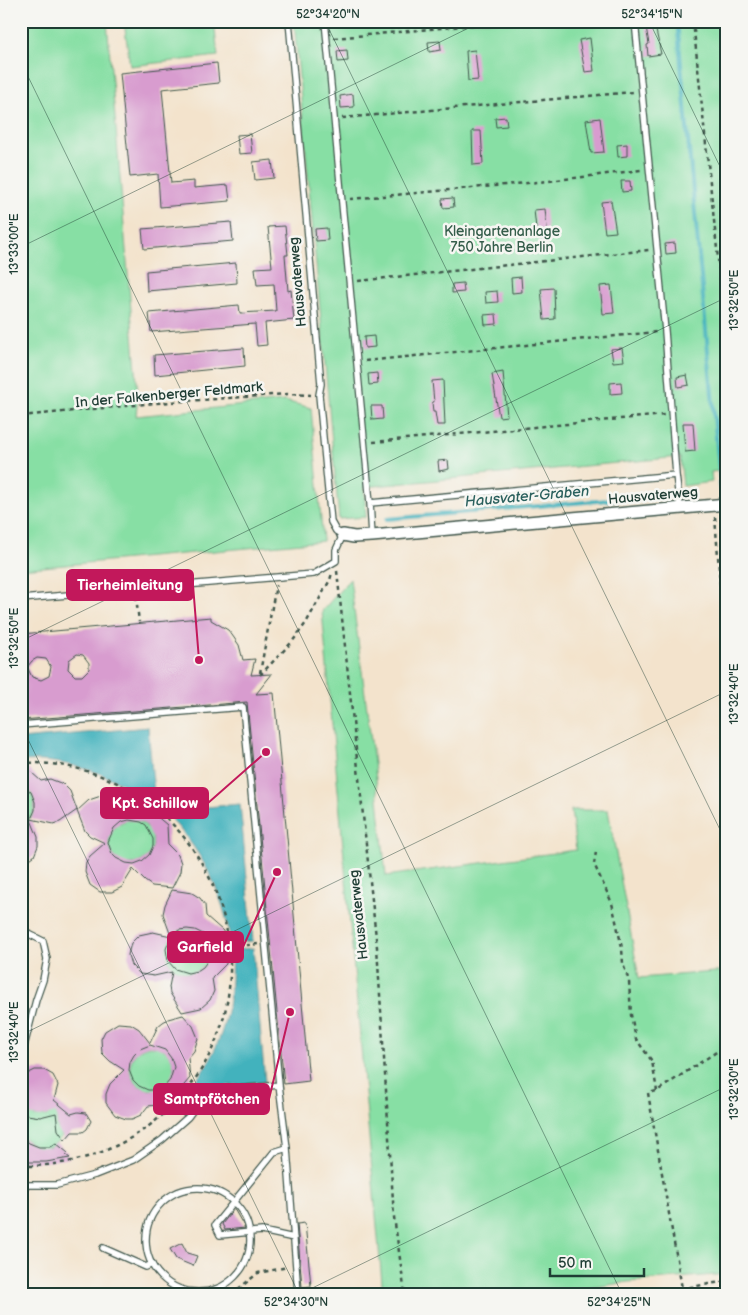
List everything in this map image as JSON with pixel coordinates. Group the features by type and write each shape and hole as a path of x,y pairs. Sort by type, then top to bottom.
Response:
{"street":[{"name":"Hausvaterweg","path":"343,535 354,537 372,536 727,504"}],"lane":[{"name":"Hausvaterweg","path":"289,21 321,384 319,395 331,522 336,531 343,535"},
{"path":"325,21 343,200 372,536"},
{"path":"635,21 680,508"},
{"path":"370,503 676,475"},
{"path":"21,599 314,574 336,561 336,550 343,535"},
{"path":"21,725 243,707 279,1085 287,1148 298,1294"},
{"path":"21,933 43,940 47,959 21,1058"},
{"path":"184,1094 279,1085"},
{"path":"21,1185 57,1185 95,1175 133,1160 162,1140 188,1117 207,1091"},
{"path":"287,1148 274,1152 215,1225 220,1235 262,1231 294,1238"},
{"path":"193,1187 214,1188 233,1202 250,1232 250,1254 241,1273 225,1286 206,1293 185,1291 166,1282 152,1264 146,1246 148,1226 157,1207 173,1194 193,1187"},
{"path":"103,1248 146,1267 152,1264"}],"path":[{"path":"327,38 516,21"},
{"path":"693,21 727,344"},
{"path":"335,118 642,91"},
{"path":"343,200 549,181 650,169"},
{"path":"350,282 657,249"},
{"path":"357,362 665,331"},
{"name":"In der Falkenberger Feldmark","path":"21,416 156,403 288,394 319,395"},
{"path":"364,442 672,414"},
{"path":"714,505 727,673"},
{"path":"276,578 260,675 292,642 306,624 330,580 336,561"},
{"name":"Hausvaterweg","path":"336,561 377,947 394,1217 404,1294"},
{"path":"135,588 138,622"},
{"path":"21,764 51,764 93,774 131,791 165,817 180,832 205,866 221,906 230,947 229,991 219,1033 204,1065 184,1094 154,1123 119,1146 79,1160 58,1164 21,1166"},
{"path":"596,852 594,864 612,903 622,948 623,964 629,981 630,1015 636,1039 652,1061 657,1091"},
{"path":"230,947 266,943"},
{"path":"682,1294 648,1093 657,1091 727,1045"},
{"path":"232,1294 258,1273 265,1270 296,1266"},
{"path":"650,1294 727,1281"}],"green space":[{"path":"21,21 107,21 138,395 136,416 285,401 311,408 323,541 21,569"},
{"path":"124,21 214,21 218,56 130,66"},
{"name":"Kleingartenanlage 750 Jahre Berlin","path":"294,21 725,21 727,32 727,470 711,472 712,482 683,486 680,457 364,487 366,517 339,519"},
{"path":"727,523 727,618 721,524"},
{"path":"350,579 376,779 386,876 576,850 571,810 608,810 639,978 727,971 727,1274 628,1282 551,1294 383,1294 322,611"},
{"path":"21,785 27,789 34,799 34,811 27,822 21,826"},
{"path":"127,820 135,820 147,826 153,842 147,858 135,864 127,864 115,858 109,846 109,838 115,826"},
{"path":"184,929 192,929 204,935 210,951 204,967 192,973 184,973 172,967 166,955 166,947 172,935"},
{"path":"148,1046 156,1046 168,1052 174,1068 168,1084 156,1090 148,1090 136,1084 130,1072 130,1064 136,1052"},
{"path":"57,1109 57,1126 62,1136 55,1144 47,1147 38,1147 31,1144 21,1131 21,1122 25,1112 34,1116 42,1116"}],"water":[{"path":"148,727 155,805 125,785 92,771 57,763 21,761 21,739"},
{"path":"240,804 253,941 231,943 222,906 208,871 189,840 163,811"},
{"path":"253,948 265,1082 191,1089 210,1059 225,1020 230,992 231,950"}],"building":[{"path":"645,21 654,21 661,54 648,56 647,45 649,44"},
{"path":"590,38 594,71 585,72 579,40"},
{"path":"440,41 441,50 429,52 428,42"},
{"path":"347,50 348,61 338,62 337,51"},
{"path":"475,50 478,80 468,81 466,51"},
{"path":"217,63 219,83 162,89 171,183 194,181 194,188 228,185 230,201 160,207 158,174 130,177 120,73"},
{"path":"353,94 354,107 341,108 340,96"},
{"path":"506,117 507,126 496,127 495,118"},
{"path":"600,118 604,152 591,153 586,120"},
{"path":"472,131 481,131 483,164 473,165"},
{"path":"250,134 252,153 239,154 237,135"},
{"path":"627,144 627,156 618,157 617,145"},
{"path":"272,160 274,178 255,180 253,162"},
{"path":"621,181 630,181 631,191 622,192"},
{"path":"453,198 454,207 443,208 442,199"},
{"path":"611,201 616,232 605,233 601,202"},
{"path":"545,209 548,237 537,238 534,210"},
{"path":"231,222 233,241 144,249 142,229"},
{"path":"285,226 288,255 285,255 288,291 291,290 294,320 265,323 267,345 257,346 255,324 151,332 149,313 239,305 240,313 276,311 274,284 257,285 255,268 272,267 268,227"},
{"path":"327,228 328,240 316,241 315,229"},
{"path":"675,243 676,253 666,254 665,244"},
{"path":"236,263 237,283 147,291 146,271"},
{"path":"521,277 522,292 512,293 511,278"},
{"path":"463,283 464,292 452,293 452,284"},
{"path":"611,285 614,313 603,314 600,286"},
{"path":"554,288 555,319 544,320 541,289"},
{"path":"497,291 498,302 486,303 485,292"},
{"path":"496,314 497,324 485,325 484,315"},
{"path":"374,336 375,347 365,348 364,337"},
{"path":"244,348 245,366 155,375 154,355"},
{"path":"622,348 624,361 613,362 611,349"},
{"path":"503,372 507,416 499,417 492,374"},
{"path":"377,373 378,384 369,385 368,374"},
{"path":"687,375 689,385 678,387 677,377"},
{"path":"443,380 445,425 437,425 435,412 433,412 432,381"},
{"path":"621,382 622,393 610,394 610,383"},
{"path":"371,406 382,406 383,419 372,420"},
{"path":"683,423 693,423 695,451 685,452"},
{"path":"448,460 449,469 439,471 438,461"},
{"path":"211,617 211,620 228,630 232,635 239,645 243,660 255,659 251,675 272,674 256,694 274,693 309,1081 284,1084 247,702 21,720 21,634","holes":["77,654 83,655 89,663 89,669 82,676 75,676 68,669 69,660","37,658 46,659 51,667 49,676 41,680 32,677 27,667"]},
{"path":"21,763 41,781 50,779 63,784 70,791 77,810 54,824 31,819 35,810 35,802 31,792 21,784"},
{"path":"101,796 111,797 120,805 141,803 167,825 168,845 178,855 181,863 180,872 172,888 152,886 133,869 122,887 112,892 100,892 90,885 85,872 86,862 105,843 90,836 85,831 77,811 89,800","holes":["129,820 146,825 153,839 153,846 149,855 142,861 134,864 126,863 116,858 112,854 108,842 114,828 121,822"]},
{"path":"31,820 38,837 38,846 34,856 21,865 21,826"},
{"path":"172,890 192,893 200,898 205,905 206,916 223,931 226,964 212,978 214,991 210,1000 201,1008 182,1012 170,993 169,987 172,972 154,976 140,974 131,965 128,955 131,943 139,935 153,932 171,936 163,914","holes":["179,930 195,930 203,934 209,944 208,960 197,971 188,973 175,969 168,961 166,949 171,936"]},
{"path":"183,1015 193,1026 198,1038 194,1051 188,1058 190,1078 168,1104 148,1106 141,1115 132,1119 115,1115 106,1103 106,1094 110,1084 124,1070 102,1053 101,1039 105,1031 118,1023 131,1024 139,1029 150,1043 158,1026 168,1019","holes":["150,1045 165,1050 171,1058 174,1067 170,1080 164,1087 155,1090 148,1090 139,1086 133,1080 129,1070 130,1062 134,1055 140,1049"]},
{"path":"35,1070 44,1070 53,1075 58,1085 54,1100 71,1114 78,1112 86,1113 91,1121 87,1129 83,1132 72,1132 65,1140 58,1130 56,1113 40,1117 21,1114 21,1077"},
{"path":"21,1136 29,1143 39,1147 50,1147 56,1143 68,1153 66,1155 70,1158 46,1162 21,1162"},
{"path":"234,1209 245,1228 225,1230 222,1224"},
{"path":"305,1223 311,1286 302,1287 297,1224"},
{"path":"182,1243 187,1253 197,1256 193,1266 176,1259 170,1249"}],"waterway":[{"path":"677,21 721,490"},
{"name":"Hausvater-Graben","path":"387,519 668,495"}],"place":[{"name":"Tierheimleitung","path":"199,660"},
{"name":"Kpt. Schillow","path":"266,752"},
{"name":"Garfield","path":"277,872"},
{"name":"Samtpfötchen","path":"290,1012"}]}
